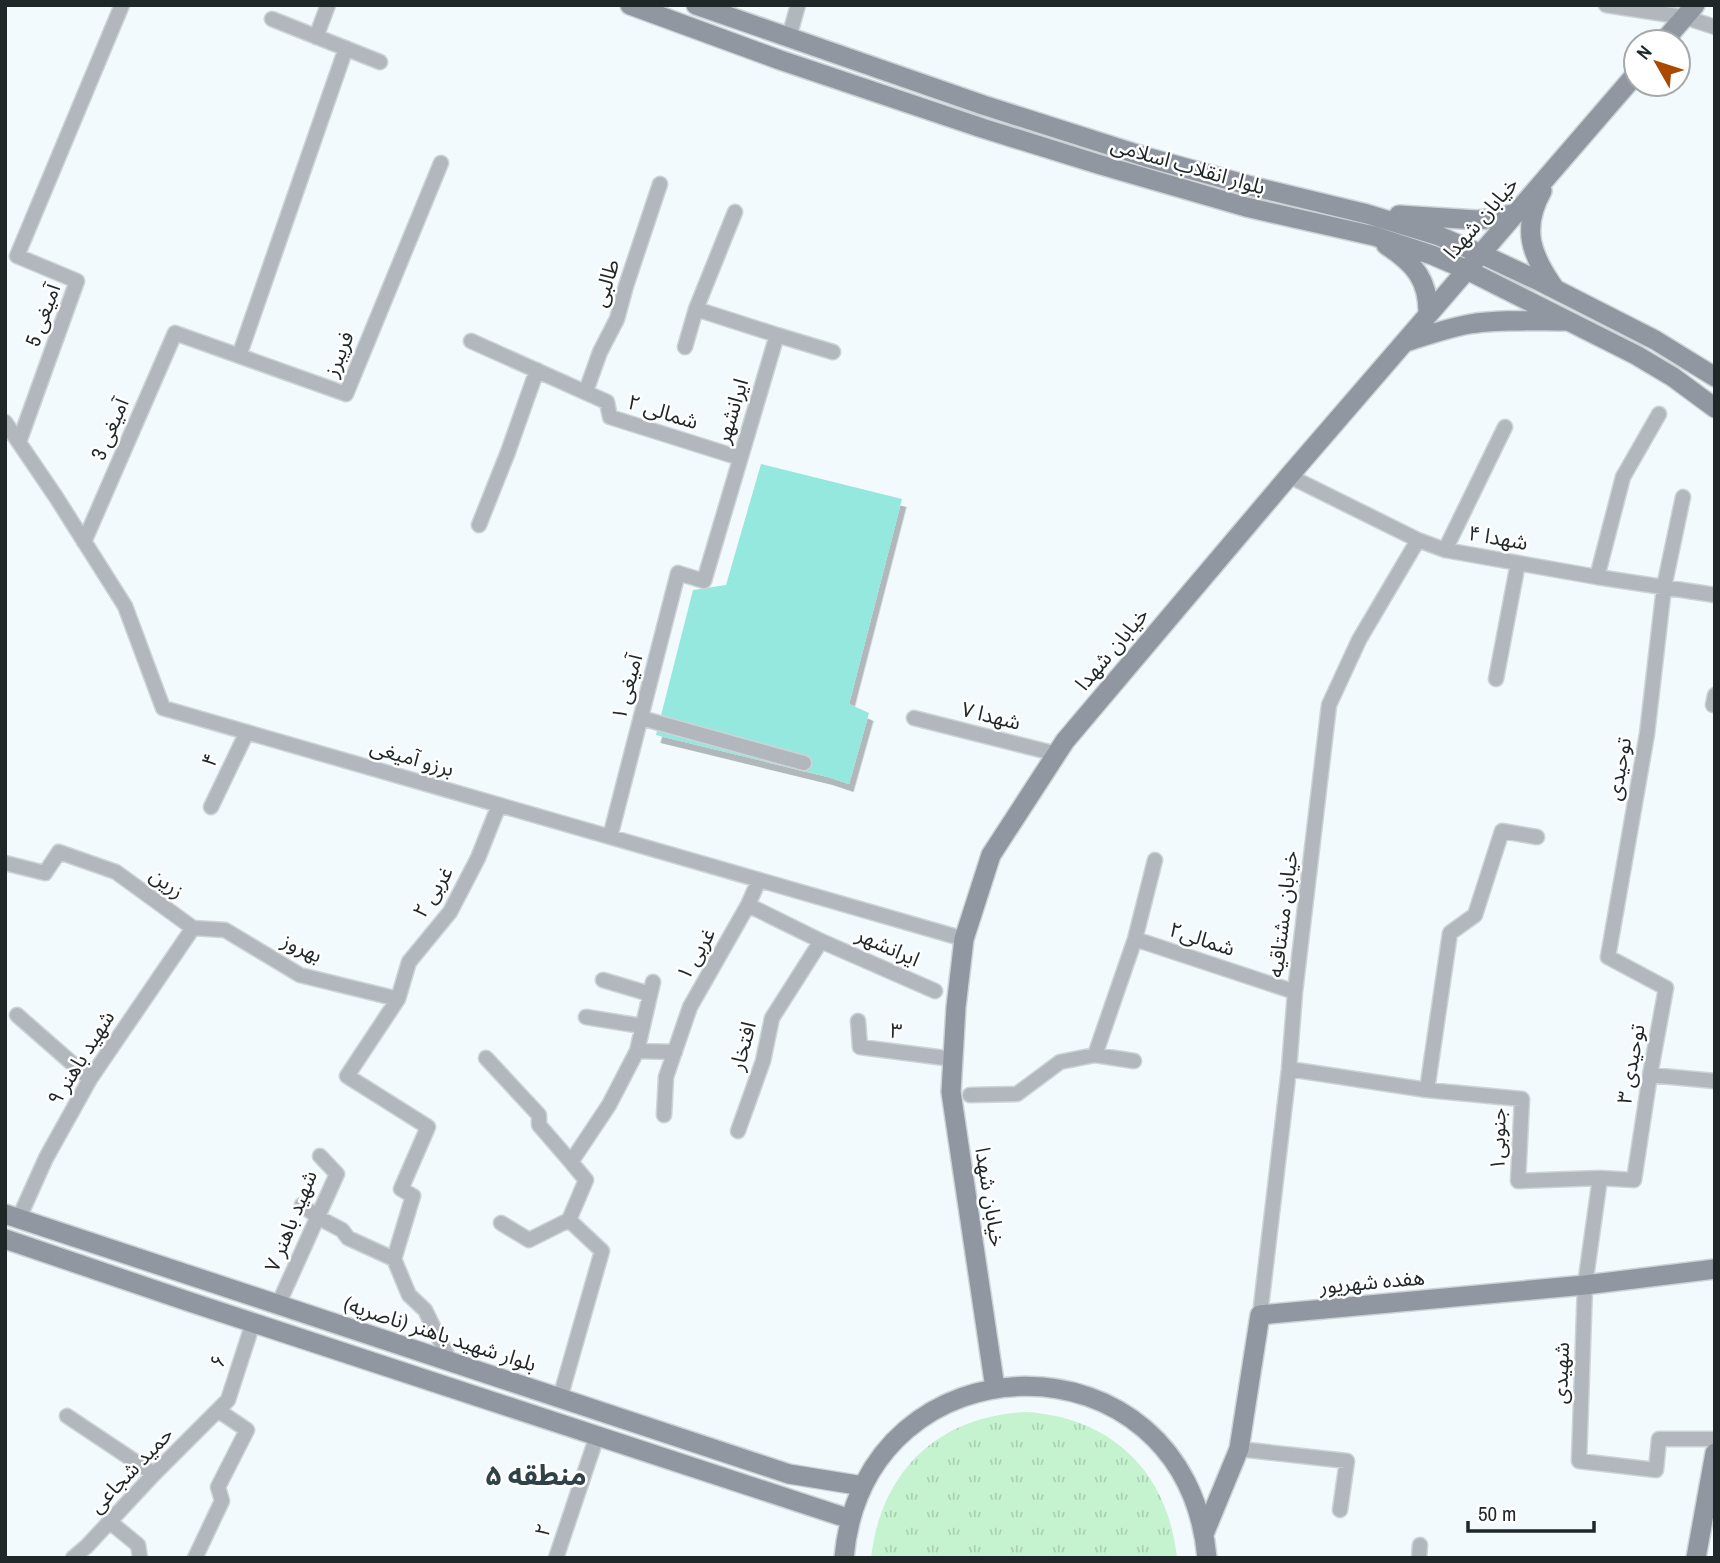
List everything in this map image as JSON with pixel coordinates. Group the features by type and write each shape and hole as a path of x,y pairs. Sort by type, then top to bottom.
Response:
{"main road":[{"name":"بلوار انقلاب اسلامی","path":"631,5 780,60 982,128 1164,184 1246,207 1374,236 1432,255 1646,360 1715,408"},
{"name":"بلوار انقلاب اسلامی","path":"695,5 983,105 1202,174 1363,213 1429,233 1481,254 1556,290 1655,340 1715,377"},
{"path":"1675,28 1690,11"},
{"name":"خیابان شهدا","path":"995,1388 951,1092 956,1007 964,939 991,855 1065,741 1289,476 1622,90"},
{"path":"1556,290 1534,250 1531,222 1534,205 1557,165"},
{"path":"1290,217 1294,196"},
{"path":"1363,213 1477,220 1516,213"},
{"path":"1374,236 1396,251 1417,271 1428,300 1428,315"},
{"path":"1405,342 1473,324 1569,321"},
{"name":"بلوار شهید باهنر (ناصریه)","path":"12,1216 789,1474 863,1486"},
{"path":"5,1239 850,1518"},
{"name":"هفده شهریور","path":"1260,1314 1585,1285 1715,1269"},
{"path":"190,1302 198,1278"},
{"path":"1204,1534 1239,1449 1260,1314"},
{"path":"844,1558 850,1518 863,1486 887,1449 903,1433 939,1407 959,1398 995,1388 1020,1385 1045,1386 1088,1396 1128,1416 1145,1430 1161,1445 1183,1476 1196,1504 1207,1558"},
{"path":"1696,1558 1715,1454"}],"street":[{"name":"آمیغی 5","path":"19,442 77,281 17,256 122,5"},
{"path":"316,37 328,5"},
{"path":"789,37 798,5"},
{"path":"1606,5 1690,11 1715,27"},
{"path":"272,19 380,62"},
{"path":"239,356 346,48"},
{"name":"فریبرز","path":"175,333 346,394 441,163"},
{"name":"طالبی","path":"586,391 600,352 617,319 660,184"},
{"path":"685,347 696,309 735,212"},
{"path":"696,309 833,352"},
{"name":"آمیغی 3","path":"84,542 175,333"},
{"name":"ایرانشهر","path":"704,581 777,335"},
{"name":"۲ شمالی","path":"471,341 607,402 610,417 740,458"},
{"path":"479,524 537,370"},
{"path":"1597,577 1623,477 1660,414"},
{"name":"برزو آمیغی","path":"5,422 125,606 163,708 964,939"},
{"path":"1444,550 1505,427"},
{"name":"شهدا ۴","path":"1289,476 1418,540 1444,550 1715,595"},
{"name":"توحیدی","path":"1608,957 1647,734 1664,587 1683,497"},
{"name":"خیابان مشتاقیه","path":"1260,1314 1329,705 1359,640 1418,540"},
{"path":"1496,678 1518,564"},
{"name":"آمیغی ۱","path":"610,837 678,573 704,581"},
{"name":"شهدا ۷","path":"914,718 1057,754"},
{"path":"641,719 804,763"},
{"name":"۴","path":"211,807 247,732"},
{"name":"۲ غربی","path":"394,1259 413,1196 401,1189 428,1127 347,1076 398,999 409,962 450,912 478,858 499,805"},
{"path":"1427,1090 1450,933 1475,915 1502,831 1537,836"},
{"name":"زرین","path":"5,863 45,873 59,852 116,872 193,928"},
{"name":"شمالی۲","path":"1095,1055 1135,939 1155,860"},
{"name":"۱ غربی","path":"664,1115 666,1077 690,1007 748,905 759,880"},
{"name":"ایرانشهر","path":"748,905 821,941 935,991"},
{"name":"بهروز","path":"193,928 225,930 300,975 398,999"},
{"name":"شهید باهنر ۹","path":"12,1216 90,1079 193,928"},
{"name":"شمالی۲","path":"1135,939 1295,992"},
{"name":"افتخار","path":"738,1131 763,1061 772,1018 821,941"},
{"name":"توحیدی ۳","path":"1600,1178 1634,1180 1666,988 1608,957"},
{"path":"571,1162 609,1105 637,1051 651,988 603,980"},
{"path":"18,1015 90,1079"},
{"path":"586,1017 642,1026"},
{"name":"۳","path":"858,1021 860,1047 953,1059"},
{"path":"637,1051 675,1052"},
{"path":"970,1095 1017,1094 1060,1062 1095,1055 1134,1061"},
{"path":"486,1058 539,1115 539,1125 586,1180 569,1220 529,1240 501,1223"},
{"name":"جنوبی۱","path":"1289,1069 1427,1090 1522,1099 1518,1181 1600,1178"},
{"path":"1650,1075 1715,1081"},
{"name":"شهید باهنر ۷","path":"278,1305 337,1174 320,1156"},
{"path":"1585,1285 1600,1178"},
{"path":"302,1205 342,1230 348,1238 394,1259 409,1295 425,1310 451,1363"},
{"path":"560,1398 602,1251 569,1220"},
{"name":"شهیدی","path":"1585,1285 1579,1461 1656,1470 1659,1438 1715,1439"},
{"name":"۶","path":"219,1410 228,1400 253,1322"},
{"path":"195,1558 222,1500 218,1487 247,1430 219,1410"},
{"name":"حمید شجاعی","path":"73,1558 219,1410"},
{"path":"67,1416 154,1474"},
{"name":"۲","path":"556,1558 597,1436"},
{"path":"1239,1449 1347,1461 1340,1510"},
{"path":"110,1522 138,1545 140,1558"}],"green space":[{"path":"1027,1412 1085,1425 1110,1438 1131,1455 1162,1500 1177,1558 871,1558 877,1527 887,1499 902,1474 920,1454 942,1437 967,1424 995,1416"}],"building":[{"path":"761,464 902,499 849,704 869,713 849,784 656,735 693,590 726,585"}],"district":[{"name":"منطقه ۵","path":"536,1475"}]}
